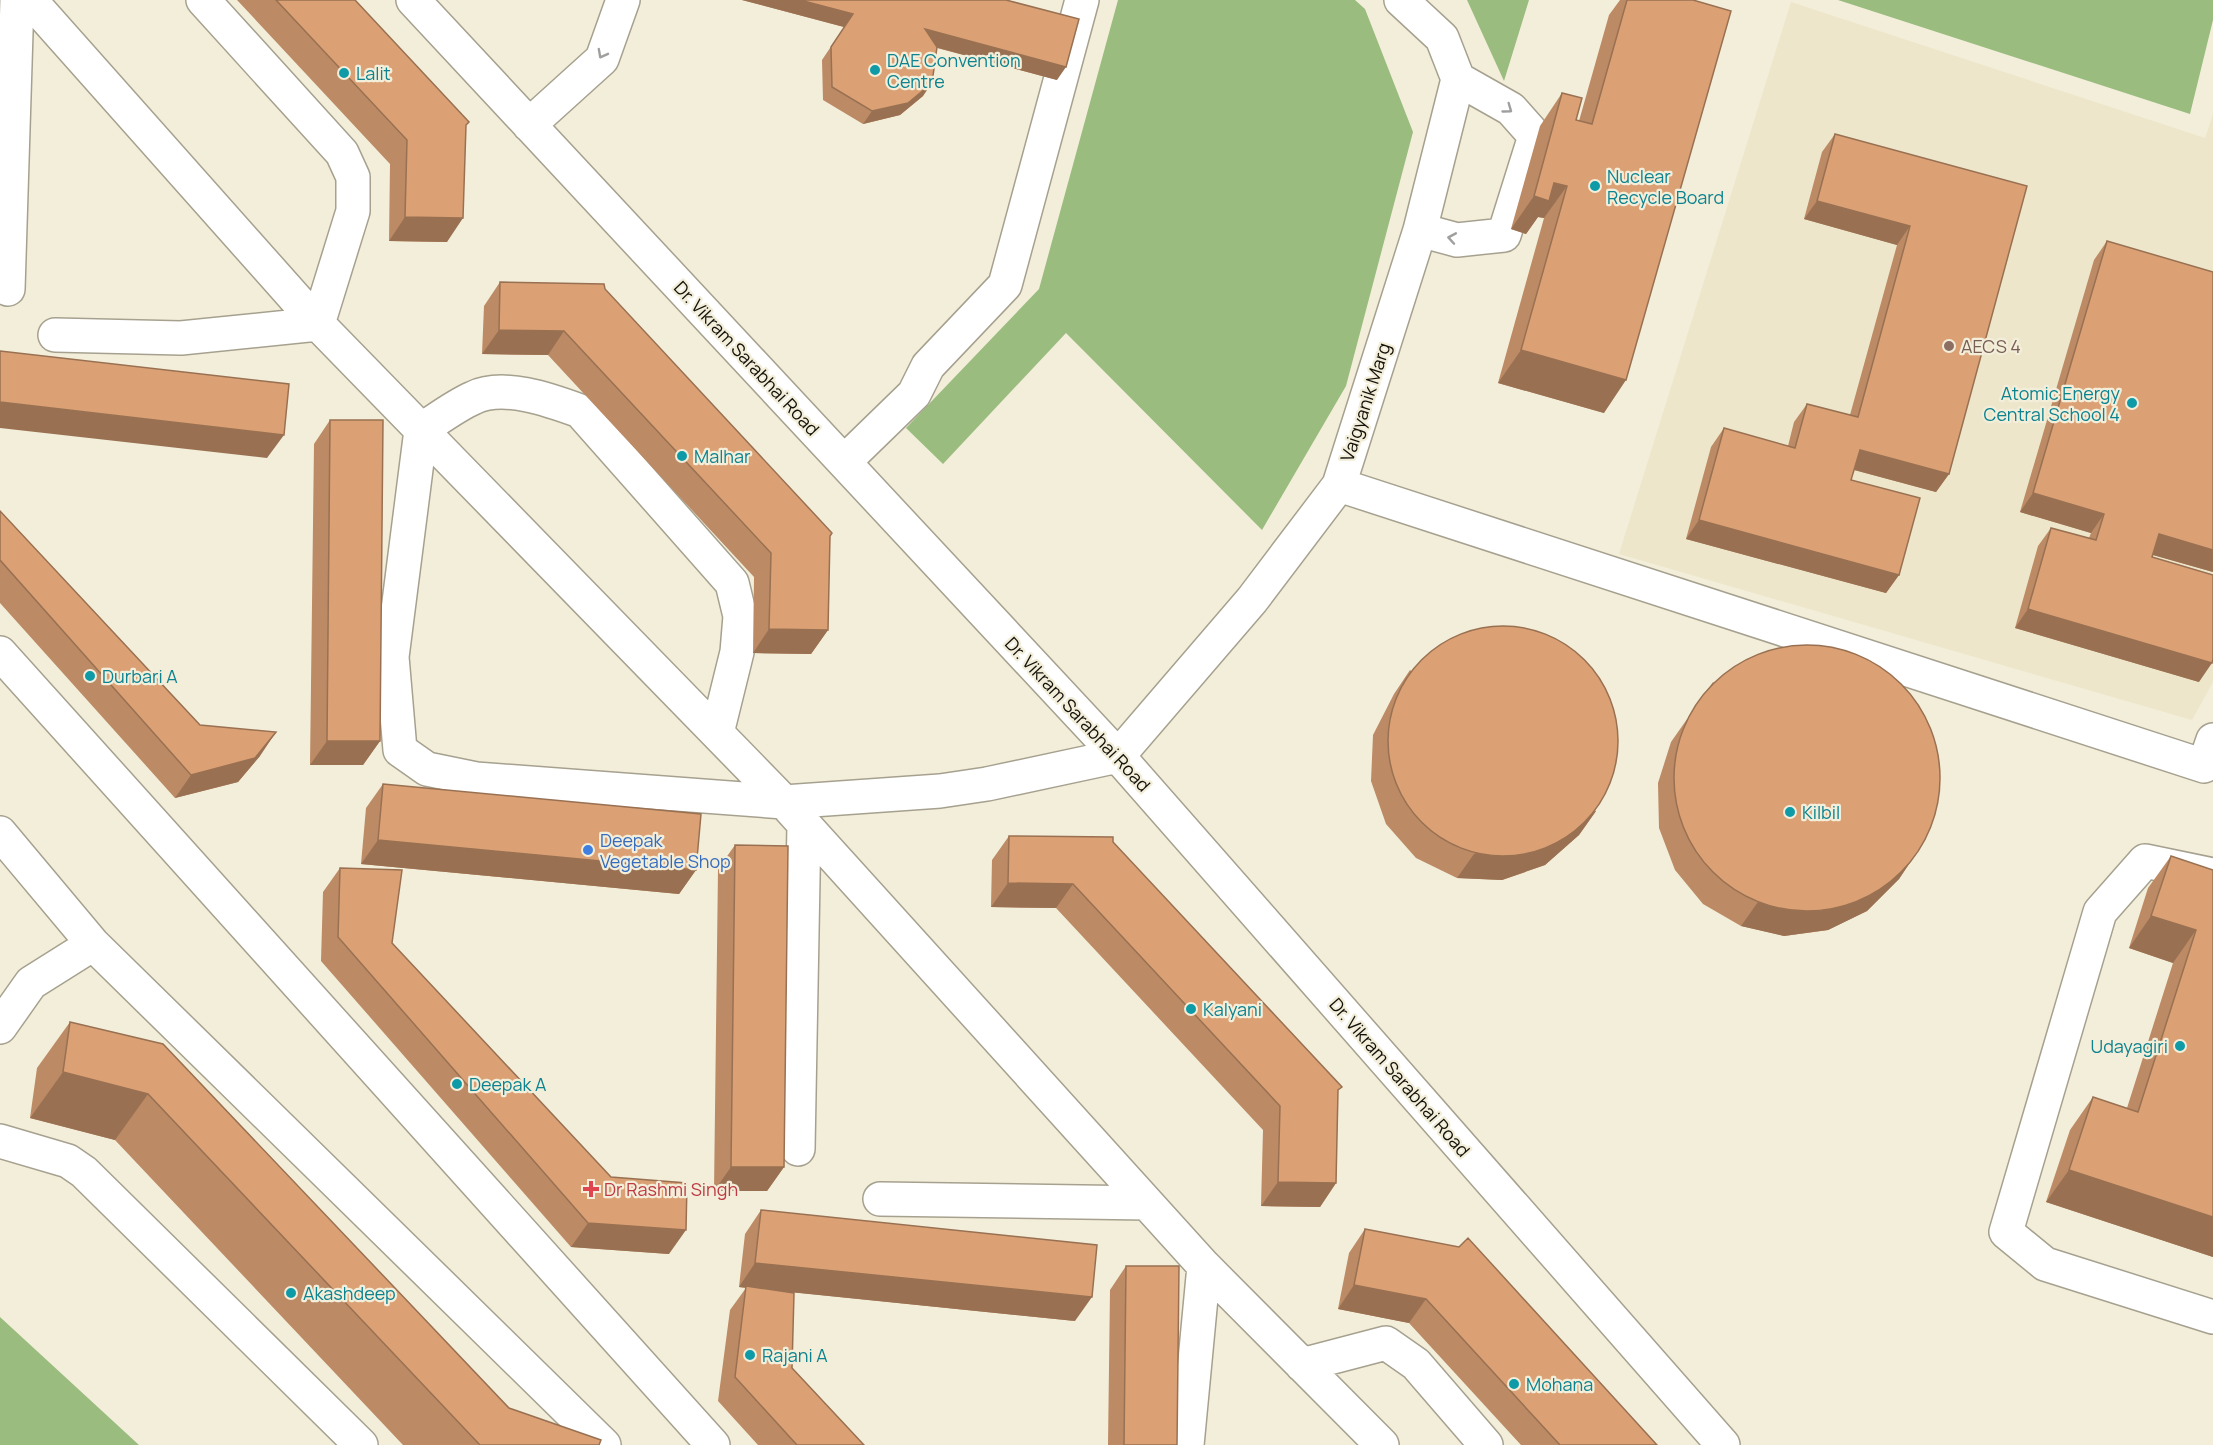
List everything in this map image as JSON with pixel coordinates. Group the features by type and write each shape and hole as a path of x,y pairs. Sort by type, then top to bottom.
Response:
{"street":[{"path":"8,289 17,0"},
{"path":"30,0 318,324 794,813 1204,1266 1382,1445"},
{"path":"203,0 342,153 353,177 352,211 318,324"},
{"name":"Dr. Vikram Sarabhai Road","path":"413,0 1118,756 1723,1445"},
{"path":"529,125 602,59 623,0"},
{"path":"844,462 914,394 927,366 1005,285 1082,0"},
{"path":"1401,0 1442,38 1458,80 1511,109 1535,136 1504,235 1457,240 1420,230"},
{"name":"Vaigyanik Marg","path":"1118,756 1251,600 1339,485 1420,230 1458,80"},
{"path":"55,335 181,338 318,324"},
{"path":"422,430 474,397 501,392 546,399 580,411 732,583 740,616 737,652 717,733"},
{"path":"422,430 392,657 400,750 427,769 476,779 794,813 987,784 1118,756"},
{"path":"1339,485 2204,766 2213,740"},
{"path":"0,653 713,1445"},
{"path":"794,813 798,1149"},
{"path":"0,833 93,944 604,1445"},
{"path":"2213,875 2145,861 2100,912 2006,1232 2046,1264 2213,1317"},
{"path":"0,1027 31,983 93,944"},
{"path":"0,1141 68,1161 84,1172 361,1445"},
{"path":"880,1199 1147,1203"},
{"path":"1186,1445 1204,1266"},
{"path":"1302,1365 1386,1343 1416,1364 1486,1445"}],"shaded area":[{"name":"AECS 4","path":"1791,2 2205,138 2213,114 2213,682 2192,720 1619,554"}],"green space":[{"path":"1118,0 1355,0 1365,9 1413,132 1346,386 1262,530 1066,333 943,464 906,428 1039,289"},
{"path":"1467,0 1529,0 1504,81"},
{"path":"1838,0 2213,0 2213,20 2190,114"},
{"path":"0,1317 139,1445 0,1445"}],"building":[{"path":"276,0 355,0 469,122 466,125 463,218 405,217 407,140"},
{"name":"DAE Convention Centre","path":"800,0 1006,0 1079,19 1066,67 925,29 937,47 932,83 908,103 872,111 832,87 831,47 853,14"},
{"name":"Nuclear Recycle Board","path":"1627,0 1693,0 1731,11 1626,380 1521,350 1567,186 1554,183 1549,201 1534,196 1562,93 1582,98 1576,120 1592,124"},
{"name":"Atomic Energy Central School 4","path":"1835,134 2027,186 1949,474 1860,450 1851,480 1920,498 1899,575 1699,520 1724,428 1795,448 1807,404 1858,417 1910,226 1817,201"},
{"name":"Atomic Energy Central School 4","path":"2107,241 2213,272 2213,550 2159,534 2152,557 2213,575 2212,663 2028,609 2051,528 2096,540 2104,514 2033,493"},
{"path":"500,282 604,284 605,289 832,533 830,536 828,630 769,629 771,553 564,331 499,330"},
{"path":"0,351 289,384 284,435 0,402"},
{"path":"330,420 383,420 380,741 327,741"},
{"path":"0,511 200,725 276,732 255,758 191,775 0,560"},
{"path":"1492,626 1514,626 1557,639 1585,659 1605,687 1616,719 1618,741 1616,763 1605,795 1585,823 1557,843 1536,851 1514,856 1492,856 1449,843 1421,823 1401,795 1393,774 1388,752 1388,730 1401,687 1421,659 1449,639 1470,631"},
{"name":"Kilbil","path":"1807,645 1833,648 1858,655 1881,668 1901,684 1917,704 1930,727 1937,752 1940,778 1937,804 1930,829 1917,852 1901,872 1881,888 1858,901 1833,908 1807,911 1781,908 1756,901 1733,888 1713,872 1697,852 1684,829 1677,804 1674,778 1677,752 1684,727 1697,704 1713,684 1733,668 1756,655 1781,648"},
{"path":"383,784 701,814 696,870 378,840"},
{"path":"1009,836 1113,837 1113,842 1342,1087 1338,1090 1336,1183 1278,1182 1280,1106 1073,884 1008,883"},
{"path":"735,845 788,846 784,1167 731,1167"},
{"name":"Udayagiri","path":"2171,856 2213,870 2213,1217 2069,1170 2093,1097 2138,1112 2196,930 2151,916"},
{"path":"340,868 402,870 392,943 611,1177 687,1183 686,1230 588,1223 338,937"},
{"path":"70,1022 163,1044 509,1408 601,1440 599,1445 480,1445 148,1094 63,1072"},
{"path":"761,1210 1097,1245 1092,1297 755,1263"},
{"path":"1365,1229 1459,1247 1468,1238 1657,1445 1560,1445 1426,1299 1354,1285"},
{"path":"1126,1266 1179,1266 1177,1445 1124,1445"},
{"path":"746,1286 794,1293 792,1368 864,1445 797,1445 735,1377"}],"place":[{"name":"DAE Convention Centre","path":"875,70"},
{"name":"Lalit","path":"344,73"},
{"name":"Nuclear Recycle Board","path":"1595,186"},
{"name":"AECS 4","path":"1949,346"},
{"name":"Atomic Energy Central School 4","path":"2132,403"},
{"name":"Malhar","path":"682,456"},
{"name":"Durbari A","path":"90,676"},
{"name":"Kilbil","path":"1790,812"},
{"name":"Deepak Vegetable Shop","path":"588,850"},
{"name":"Kalyani","path":"1191,1009"},
{"name":"Udayagiri","path":"2180,1046"},
{"name":"Deepak A","path":"457,1084"},
{"name":"Dr Rashmi Singh","path":"591,1189"},
{"name":"Akashdeep","path":"291,1293"},
{"name":"Rajani A","path":"750,1355"},
{"name":"Mohana","path":"1514,1384"}]}
